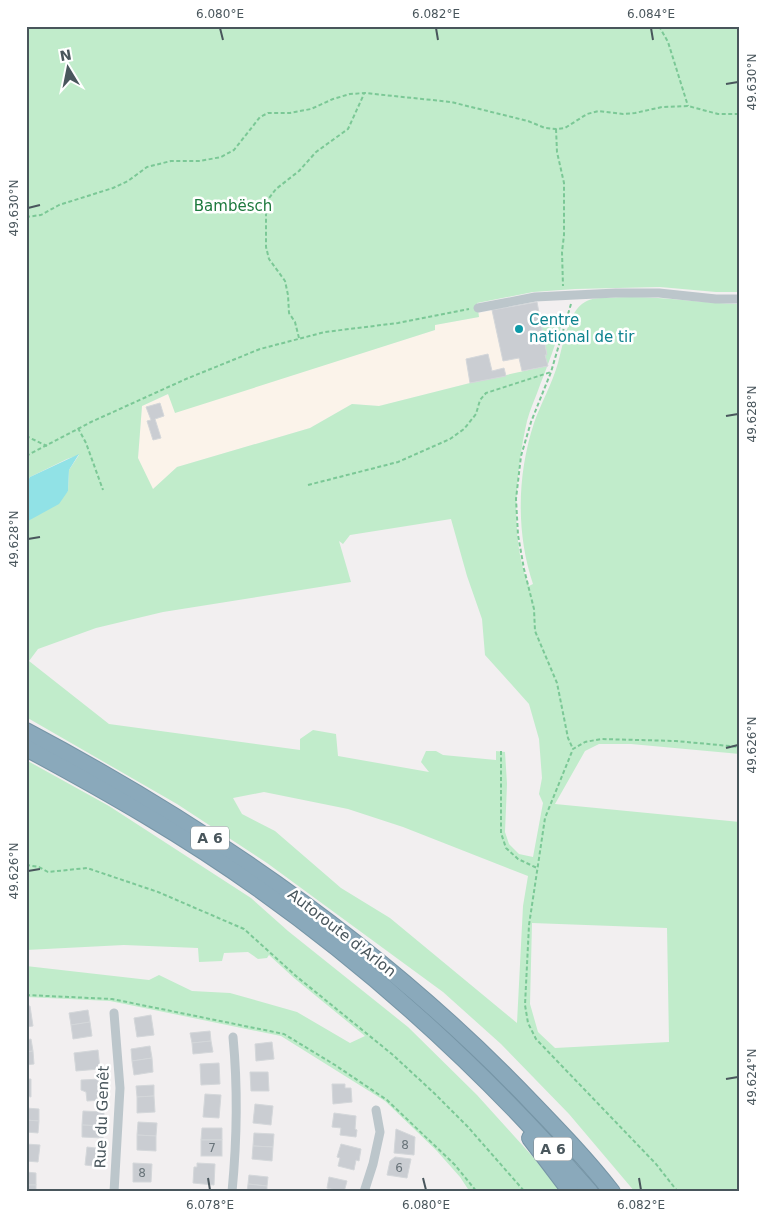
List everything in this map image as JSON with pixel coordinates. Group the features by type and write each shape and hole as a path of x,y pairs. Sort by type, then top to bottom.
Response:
{"highway":[{"name":"Autoroute d'Arlon","path":"26,731 180,818 261,872 382,963 440,1013 502,1071 564,1136 612,1192"},
{"name":"Autoroute d'Arlon","path":"26,748 167,828 258,888 305,923 368,973 416,1015 549,1145 590,1192"},
{"path":"514,1110 532,1140 571,1192"}],"street":[{"path":"478,308 535,297 563,295 658,293 716,299 740,299"},
{"name":"Rue du Genêt","path":"114,1013 120,1088 114,1192"},
{"path":"232,1192 237,1110 237,1072 233,1037"},
{"path":"364,1192 380,1132 376,1110"}],"path":[{"path":"659,26 668,42 688,106"},
{"path":"26,217 41,215 59,205 114,188 128,182 147,167 171,161 200,161 221,157 234,150 260,117 268,113 290,113 311,109 350,94 364,93 451,102 528,120 546,128 556,129 565,128 587,114 599,112 623,114 662,107 688,106 718,114 740,114"},
{"path":"299,338 295,322 289,313 285,281 269,259 266,247 266,202 276,189 299,171 316,152 348,129 364,93"},
{"path":"556,129 557,152 564,183 563,295"},
{"path":"573,749 568,738 557,683 535,631 534,609 518,535 516,499 521,456 531,422 551,372 574,295"},
{"path":"26,456 78,428 260,349 325,332 398,323 478,308"},
{"path":"308,485 398,462 450,439 464,429 476,414 480,400 486,393 551,372"},
{"path":"78,428 86,443 103,490"},
{"path":"26,436 47,446"},
{"path":"678,1192 656,1164 536,1039 528,1023 525,1005 529,925 545,818 573,749 585,742 601,738 676,741 740,747"},
{"path":"501,751 501,833 506,848 518,859 537,868"},
{"path":"26,865 39,867 48,872 87,868 158,892 244,929 296,976 393,1055 434,1092 526,1192"},
{"path":"26,995 112,999 284,1034 387,1100 455,1165 477,1192"}],"shaded area":[{"path":"537,302 548,366 379,406 352,404 310,428 177,467 152,490 138,458 142,406 169,394 175,412 435,330 434,325 479,317 479,313"}],"green space":[{"name":"Bambësch","path":"26,26 740,26 740,292 660,287 575,289 533,292 477,303 479,317 435,325 435,330 175,413 168,394 142,406 138,458 153,489 177,467 310,428 352,404 379,406 547,366 545,355 547,354 539,314 562,324 549,362 528,417 520,461 516,504 517,526 523,567 529,586 533,584 527,565 521,524 524,463 534,423 556,371 567,330 574,313 585,302 598,298 640,297 740,304 740,754 631,744 599,744 585,751 555,804 740,822 740,1192 635,1192 569,1114 501,1044 443,992 267,863 177,804 26,717 26,520 28,521 68,491 69,470 79,455 30,477 26,484","holes":["451,519 467,576 482,619 485,655 529,704 539,739 542,778 539,794 543,803 533,857 519,854 509,844 505,832 507,784 505,752 496,751 496,760 443,755 436,751 426,751 421,762 429,772 338,756 336,734 313,730 300,739 300,750 109,724 29,661 38,649 96,628 163,612 351,582 339,541 343,544 350,535","264,792 348,809 403,827 528,876 523,906 517,1023 390,918 341,888 275,831 242,814 233,798","532,923 667,928 669,1042 555,1048 538,1032 530,1004"]},
{"path":"26,760 109,806 251,898 288,931 408,1027 477,1095 533,1157 561,1192 470,1192 460,1177 436,1150 385,1101 281,1036 110,1001 26,997 26,966 149,980 159,975 192,991 230,993 297,1012 350,1043 365,1036 269,955 267,958 258,959 248,952 224,953 222,961 199,962 198,948 124,945 26,950"}],"water":[{"path":"79,454 69,470 68,491 59,504 28,521 26,520 26,484 30,477"}],"building":[{"name":"Centre national de tir","path":"537,302 548,366 522,371 519,358 503,361 492,310"},
{"path":"488,354 492,371 504,368 506,376 470,383 466,359"},
{"path":"160,403 164,416 155,419 161,438 153,440 147,421 151,420 146,407"},
{"path":"26,1006 30,1006 33,1026 26,1027"},
{"path":"88,1010 90,1022 71,1025 69,1013"},
{"path":"151,1015 154,1035 137,1037 134,1018"},
{"path":"90,1022 92,1036 73,1039 71,1025"},
{"path":"210,1031 211,1041 192,1043 190,1033"},
{"path":"31,1039 33,1051 26,1052 26,1040"},
{"path":"211,1041 213,1052 193,1054 192,1043"},
{"path":"272,1042 274,1059 256,1061 255,1044"},
{"path":"150,1046 152,1058 132,1061 131,1049"},
{"path":"98,1050 100,1069 76,1071 74,1053"},
{"path":"33,1051 34,1064 26,1065 26,1052"},
{"path":"152,1058 153,1072 134,1075 132,1061"},
{"path":"219,1063 220,1084 201,1085 200,1064"},
{"path":"250,1072 268,1072 269,1091 251,1091"},
{"path":"26,1079 31,1079 31,1097 26,1096"},
{"path":"102,1079 103,1100 87,1101 86,1092 81,1090 81,1080"},
{"path":"332,1084 345,1084 345,1088 351,1088 352,1102 333,1104"},
{"path":"154,1085 154,1096 137,1097 136,1086"},
{"path":"205,1094 221,1095 219,1118 203,1117"},
{"path":"154,1096 155,1112 137,1113 137,1097"},
{"path":"255,1104 273,1106 271,1125 253,1123"},
{"path":"26,1108 39,1109 39,1121 26,1120"},
{"path":"83,1111 104,1112 104,1126 82,1125"},
{"path":"334,1113 356,1116 356,1137 340,1135 341,1128 332,1127"},
{"path":"26,1120 39,1121 38,1133 26,1132"},
{"path":"138,1122 157,1123 156,1136 137,1135"},
{"path":"82,1125 104,1126 103,1138 82,1137"},
{"path":"202,1128 222,1128 222,1140 201,1140"},
{"path":"396,1129 415,1137 414,1155 394,1153"},
{"path":"254,1133 274,1134 273,1147 253,1146"},
{"path":"137,1135 156,1136 156,1151 137,1150"},
{"path":"201,1140 222,1140 222,1156 201,1156"},
{"path":"26,1144 40,1145 38,1162 26,1161"},
{"path":"341,1144 361,1149 359,1161 356,1160 354,1170 338,1166 340,1158 337,1157"},
{"path":"253,1146 273,1147 272,1161 252,1159"},
{"path":"87,1147 104,1149 102,1167 85,1165"},
{"path":"395,1157 411,1159 407,1178 387,1175 390,1161"},
{"path":"133,1163 152,1164 151,1182 133,1182"},
{"path":"197,1163 215,1164 214,1185 193,1183 194,1167 197,1167"},
{"path":"26,1172 36,1173 36,1185 26,1185"},
{"path":"249,1175 268,1177 267,1186 248,1184"},
{"path":"329,1177 347,1181 344,1192 327,1188"},
{"path":"248,1184 267,1186 267,1192 247,1192"},
{"path":"26,1185 36,1185 36,1192 26,1192"}],"place":[{"name":"Centre national de tir","path":"519,329"}]}
